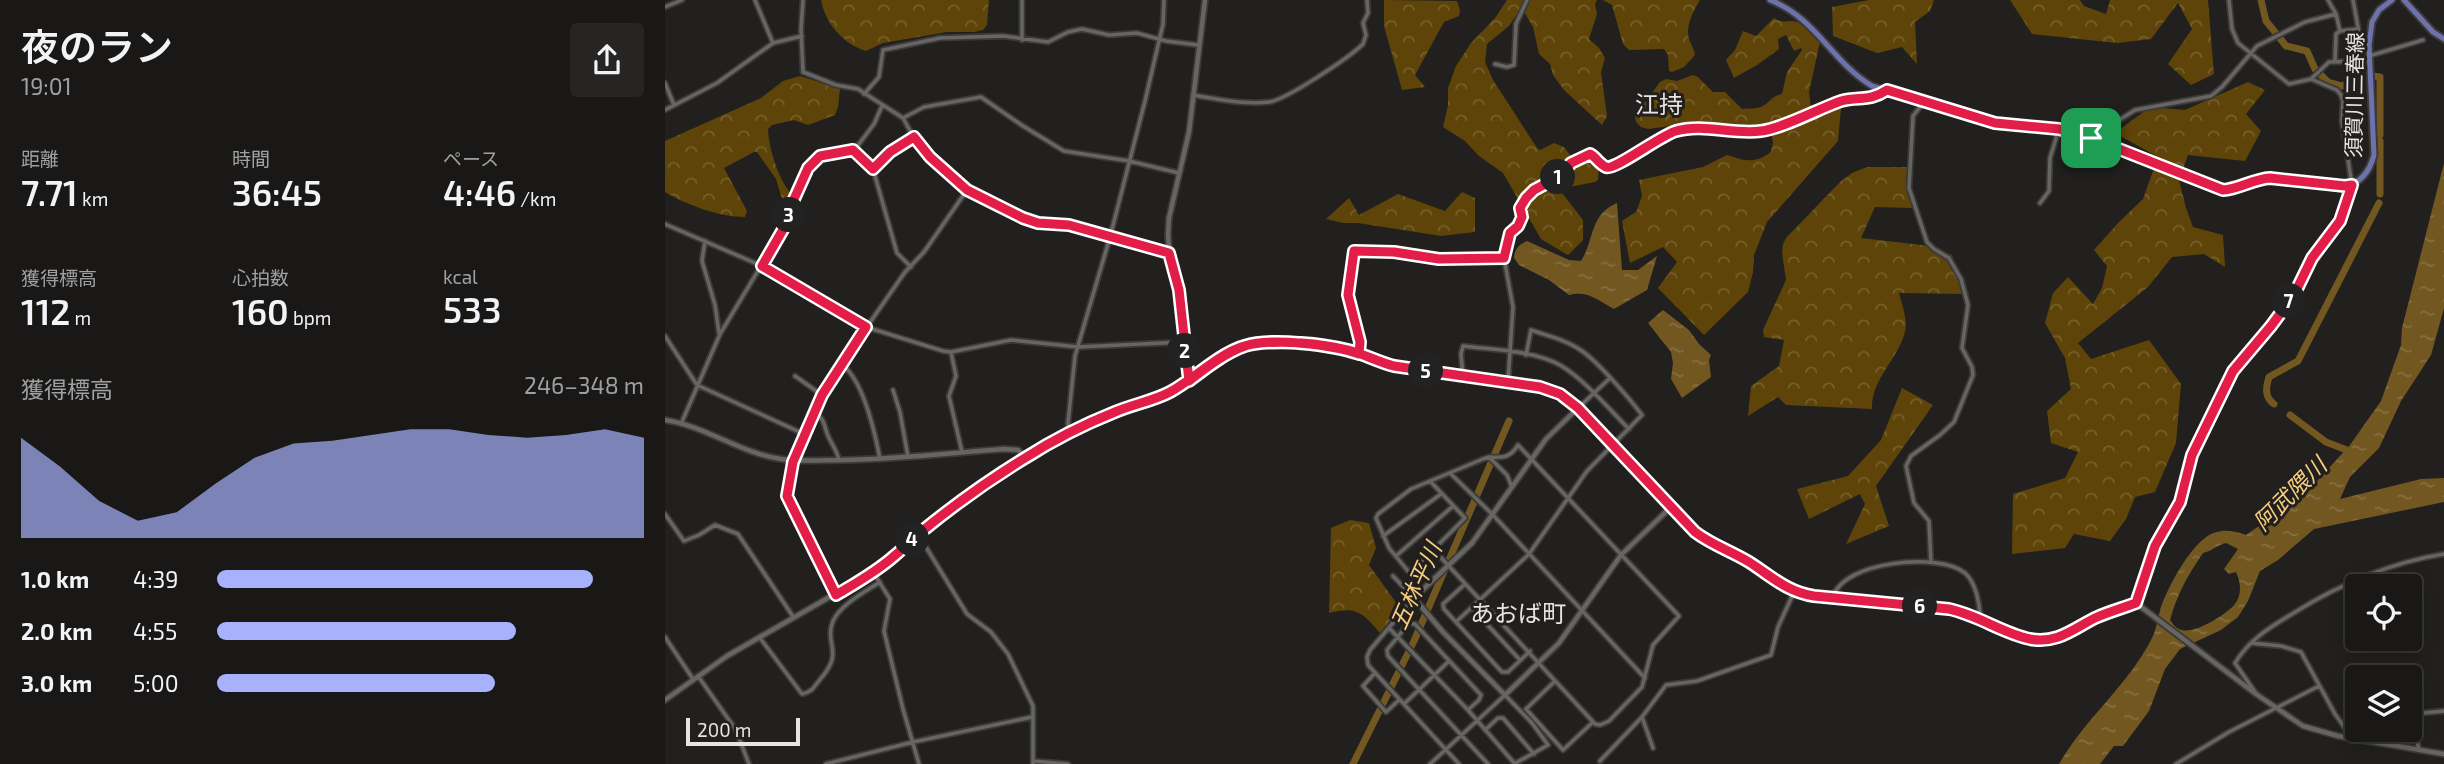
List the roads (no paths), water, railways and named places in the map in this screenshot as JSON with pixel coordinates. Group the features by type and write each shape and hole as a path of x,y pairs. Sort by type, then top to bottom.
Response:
{"main road":[{"name":"須賀川三春線","path":"1770,0 1791,10 1807,23 1855,74 1872,86 2006,125 2059,129 2091,138 2223,190 2258,178 2345,186 2362,178 2370,168 2374,155 2369,45 2372,22 2379,10 2392,0"},
{"path":"2404,0 2433,32 2444,39"}],"street":[{"path":"665,7 682,0"},
{"path":"755,0 773,43"},
{"path":"803,0 803,72 836,85 853,87 903,118 930,157 967,190 1032,222 1069,225 1169,253"},
{"path":"1022,0 1022,40"},
{"path":"1069,435 1073,365 1129,161 1159,40 1164,0"},
{"path":"1189,381 1179,290 1169,253 1170,218 1189,132 1205,0"},
{"path":"1193,96 1259,103 1275,101 1313,79 1363,44 1366,35 1363,23 1369,13 1367,0"},
{"path":"1495,64 1507,67 1514,64 1516,24 1527,0"},
{"path":"2229,0 2235,38 2249,54 2289,84 2311,79 2323,66 2335,61 2370,59 2423,40"},
{"path":"2327,0 2336,14 2340,31"},
{"path":"2353,0 2362,44 2369,45"},
{"path":"2091,138 2135,110 2211,96 2257,46 2316,18 2336,14"},
{"path":"865,94 879,77 881,52 940,38 1003,36 1048,42 1068,32 1082,29 1109,34 1136,33 1159,40 1198,45"},
{"path":"2335,61 2336,34 2358,29"},
{"path":"665,110 716,83 773,43 801,36"},
{"path":"2136,603 2155,546 2180,502 2192,455 2233,371 2294,295 2312,258 2340,221 2352,185 2342,121 2343,101 2337,90 2311,79"},
{"path":"665,83 674,105"},
{"path":"1508,382 1513,307 1504,258 1510,233 1518,226 1522,217 1520,208 1534,190 1562,175 1571,163 1590,154 1605,167 1610,167 1623,163 1637,151 1669,133 1684,129 1763,131 1842,101 1871,99 1887,90"},
{"path":"903,118 923,107 981,97 1061,149 1181,173"},
{"path":"1924,102 1913,116 1909,188 1927,242 1949,258 1964,289 1967,313 1961,344 1973,375 1954,422 1911,456 1906,466 1911,497 1929,521 1931,562"},
{"path":"681,424 720,334 785,226 808,168 820,156 853,150 874,124 882,106"},
{"path":"2040,203 2049,191 2050,158 2059,129"},
{"path":"873,169 890,152 914,137"},
{"path":"853,150 873,169 896,251 911,267"},
{"path":"836,595 787,500 794,460 822,395 841,364 967,190"},
{"path":"665,225 762,266 866,327 951,352 1011,340 1078,347 1184,342"},
{"path":"705,241 702,261 715,303 720,334"},
{"path":"1359,354 1360,342 1347,291 1355,251 1416,254 1439,259 1504,258"},
{"path":"1457,621 1529,554 1587,471 1642,415 1581,350 1563,340 1531,330 1526,355"},
{"path":"665,336 697,385 805,435"},
{"path":"665,700 696,677 873,572 918,534 1025,458 1104,416 1159,397 1189,381 1228,354 1250,344 1316,345 1359,354 1394,366 1540,387 1560,394 1578,408 1671,507 1708,542 1748,561 1794,592 1949,609 1980,618 2017,635 2045,640 2071,633 2099,616 2136,603"},
{"path":"1464,376 1461,354 1463,346 1526,355 1558,364 1629,429"},
{"path":"951,352 956,376 949,396 962,452"},
{"path":"841,364 852,375 866,407 880,459"},
{"path":"795,376 822,395"},
{"path":"1459,764 1375,673 1368,664 1368,655 1414,598 1472,543 1546,439 1609,379"},
{"path":"893,390 908,457"},
{"path":"815,412 825,423 839,460"},
{"path":"665,420 757,453 794,460 880,459 1014,449 1020,451 1025,458"},
{"path":"1430,481 1465,518 1409,571 1383,536 1376,518 1378,514 1406,491 1430,481 1489,457 1506,458 1518,445 1679,617 1653,645 1642,687 1609,721 1600,725 1593,722 1434,550"},
{"path":"1489,457 1507,475 1512,487"},
{"path":"1450,473 1493,515 1645,678"},
{"path":"1383,536 1441,494"},
{"path":"1396,556 1453,506"},
{"path":"1430,764 1559,643 1621,555 1671,507"},
{"path":"665,514 684,541 699,536 715,525 736,532 794,618"},
{"path":"918,534 967,614 991,632 1008,654 1032,704 1033,763 1068,764"},
{"path":"2256,694 2235,663 2250,643 2268,629 2347,582 2403,563 2444,554"},
{"path":"1833,597 1835,590 1864,569 1931,562 1952,566 1968,576 1979,602 1980,618"},
{"path":"873,572 890,599 884,631 919,764"},
{"path":"1389,628 1468,710 1515,764 1546,748 1547,742 1393,576"},
{"path":"760,638 801,694 805,694 815,688 829,670 834,653 831,629 837,616 880,582"},
{"path":"1465,584 1443,604 1444,609 1502,671 1508,672 1530,651"},
{"path":"1600,761 1642,717 1668,684 1696,681 1772,655 1778,627 1794,592"},
{"path":"2136,603 2256,694 2303,726 2345,736"},
{"path":"1472,608 1520,660"},
{"path":"1468,710 1481,695 1413,623 1409,624 1387,650 1388,656 1488,764"},
{"path":"665,637 736,730 749,764"},
{"path":"2250,643 2281,646 2301,652 2345,727"},
{"path":"1375,673 1363,684 1363,688 1386,712 1419,689 1449,661"},
{"path":"1555,681 1526,709 1563,750 1593,722"},
{"path":"2176,764 2319,686"},
{"path":"2422,712 2444,711"},
{"path":"827,764 1033,716"},
{"path":"1642,717 1653,748"},
{"path":"1485,730 1498,718 1503,718 1534,754"},
{"path":"2374,742 2444,754"},
{"path":"2417,742 2419,750"}],"water":[{"path":"2444,163 2444,308 2431,355 2401,401 2379,448 2350,477 2340,499 2421,479 2444,478 2444,502 2314,529 2278,560 2260,571 2248,601 2238,617 2221,630 2180,649 2165,669 2149,711 2123,746 2114,746 2100,764 2059,764 2141,657 2153,635 2162,604 2172,583 2199,544 2220,531 2246,535 2305,494 2350,445 2381,401 2401,345 2402,328","holes":["2226,543 2238,549 2224,569 2229,574 2236,572 2238,576 2240,592 2235,604 2218,618 2195,629 2176,627 2170,620 2173,611 2183,585 2203,553"]},
{"path":"1617,203 1622,270 1638,270 1657,256 1647,290 1614,309 1587,295 1569,295 1549,280 1519,265 1514,258 1517,248 1527,241 1569,260 1581,261 1597,221 1608,208"},
{"path":"1663,310 1689,330 1711,355 1711,377 1682,398 1671,379 1671,352 1648,323"}],"waterway":[{"path":"2261,0 2266,21 2275,32"},
{"path":"2279,37 2286,46 2307,51 2315,69"},
{"path":"2319,73 2328,82 2342,86 2353,81 2357,74 2360,75"},
{"path":"2373,76 2380,77 2380,135"},
{"path":"2380,141 2380,194"},
{"path":"2274,404 2267,395 2269,377 2298,361 2379,203"},
{"path":"2290,415 2326,442 2352,452"},
{"name":"五林平川","path":"1353,764 1414,641 1509,421"}],"district":[{"name":"江持","path":"1659,105"},
{"name":"あおば町","path":"1518,614"}],"water label":[{"name":"阿武隈川","path":"2290,494"}]}
